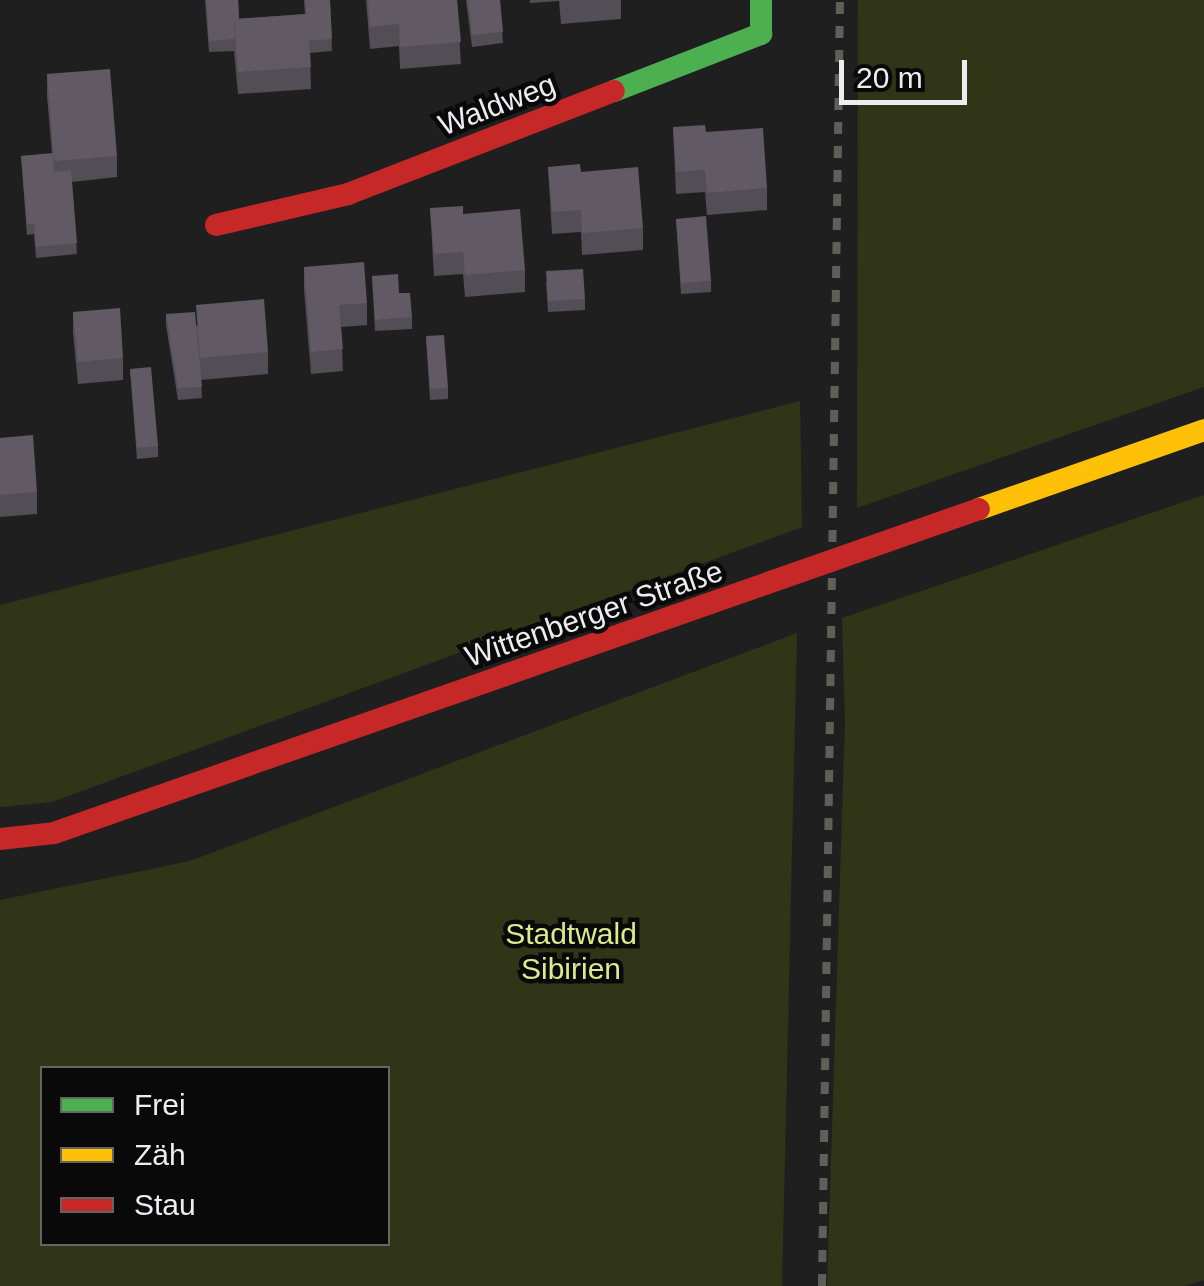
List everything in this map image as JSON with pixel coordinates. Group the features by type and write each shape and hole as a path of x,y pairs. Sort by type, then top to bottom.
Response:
{"main road":[{"name":"Waldweg","path":"216,225 348,194 761,34 761,0"},
{"name":"Wittenberger Straße","path":"0,839 54,833 1204,430"}],"green space":[{"path":"858,0 1204,0 1204,387 857,508"},
{"path":"800,401 802,527 52,802 0,807 0,605"},
{"path":"1204,495 1204,1280 1185,1286 827,1286 845,722 842,618"},
{"name":"Stadtwald Sibirien","path":"797,633 782,1286 0,1286 0,900 190,861"}],"building":[{"path":"206,0 238,0 234,39 209,41"},
{"path":"305,0 330,0 332,39 309,41"},
{"path":"368,0 457,0 461,42 400,47 399,24 370,27"},
{"path":"468,0 500,0 503,32 472,35"},
{"path":"307,14 311,67 238,72 234,19"},
{"path":"110,69 117,156 54,161 47,74"},
{"path":"705,125 706,132 763,128 767,188 707,193 705,170 676,172 673,127"},
{"path":"53,153 54,172 71,170 77,243 36,247 34,223 27,224 21,156"},
{"path":"580,164 581,172 638,167 643,228 582,233 581,210 552,212 548,167"},
{"path":"463,206 463,214 520,209 525,270 465,275 463,252 434,254 430,208"},
{"path":"706,216 711,281 681,283 676,219"},
{"path":"364,262 367,303 339,305 343,349 311,352 304,267"},
{"path":"583,269 585,299 548,301 546,271"},
{"path":"398,274 399,293 410,293 412,317 375,320 372,276"},
{"path":"264,299 268,352 200,358 196,305"},
{"path":"120,308 123,358 78,362 73,312"},
{"path":"195,312 202,387 178,388 166,314"},
{"path":"444,335 448,388 430,389 426,336"},
{"path":"151,367 158,446 137,448 130,369"},
{"path":"33,435 37,492 0,495 0,438"}],"railway":[{"path":"822,1286 840,0"}],"traffic: fast":[{"path":"614,91 761,34 761,0"}],"traffic: slow":[{"path":"979,509 1204,430"}],"traffic: jam":[{"path":"216,225 348,194 614,91"},
{"path":"505,675 979,509"},
{"path":"0,839 54,833 505,675"}]}
